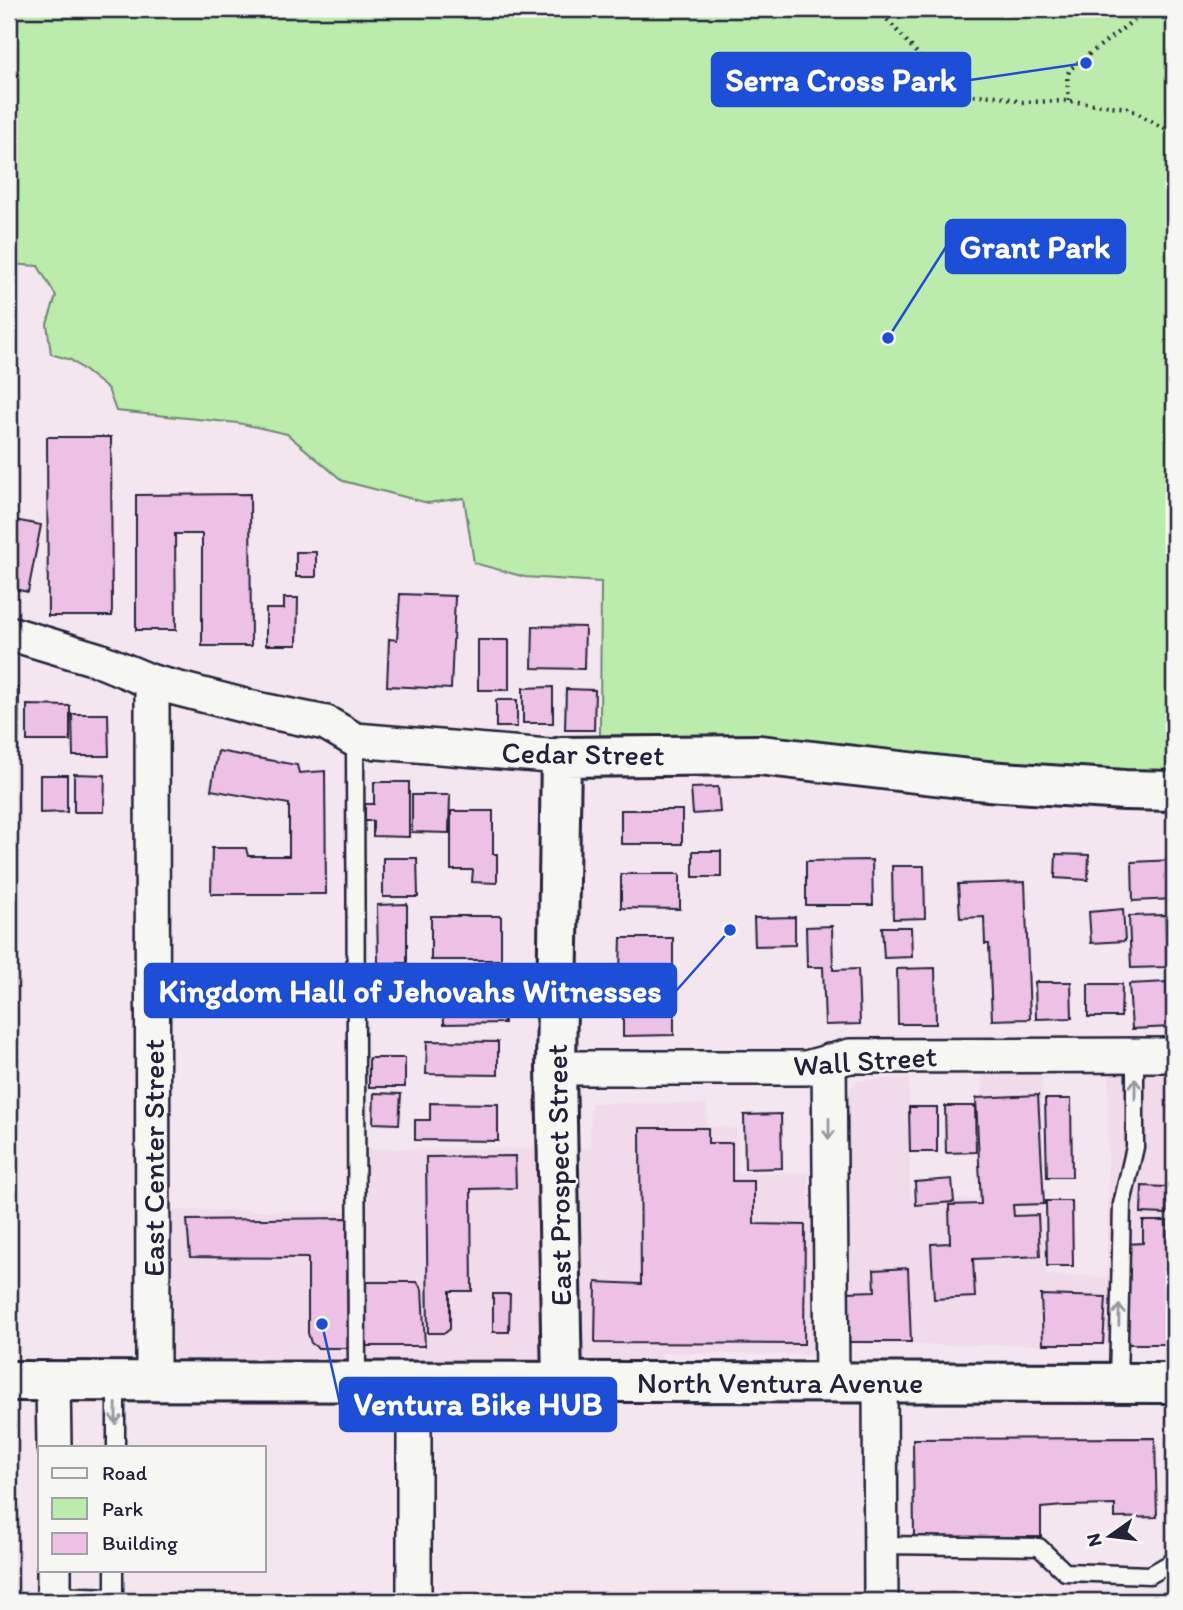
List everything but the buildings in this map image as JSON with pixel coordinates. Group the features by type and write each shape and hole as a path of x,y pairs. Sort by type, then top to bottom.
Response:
{"main road":[{"name":"Cedar Street","path":"561,757 759,755 987,781 1174,791"},
{"name":"East Prospect Street","path":"561,757 556,1068 562,1382"},
{"name":"North Ventura Avenue","path":"9,1381 1174,1383"}],"street":[{"name":"Cedar Street","path":"9,633 99,660 152,682 261,710 326,723 355,740 561,757"},
{"name":"East Center Street","path":"135,1381 152,682"},
{"name":"Wall Street","path":"556,1068 806,1068 850,1056 1174,1055"},
{"path":"829,1061 832,1383"},
{"path":"53,1381 54,1446"},
{"path":"414,1382 414,1601"},
{"path":"880,1383 881,1601"}],"lane":[{"path":"355,740 357,1382"},
{"path":"1118,1383 1122,1204 1135,1147 1135,1055"},
{"path":"116,1446 135,1381"},
{"path":"880,1545 1039,1547 1065,1572 1150,1575 1174,1561"},
{"path":"54,1589 114,1599 114,1572"}],"path":[{"path":"878,9 931,70 959,95 999,96 1021,102 1069,101 1128,108 1174,134"},
{"path":"999,9 1018,13 1045,9"},
{"path":"1069,101 1067,76 1070,69 1150,9 1174,26"}],"shaded area":[{"path":"982,1054 1041,1054 1045,1275 1107,1277 1109,1074 1169,1074 1174,1189 1174,1345 846,1343 847,1092 859,1080 909,1078 910,1199 982,1199"},
{"path":"591,1103 706,1104 707,1127 737,1128 738,1173 808,1173 815,1348 809,1355 661,1353 660,1382 153,1381 154,1210 356,1212 356,1149 590,1148"}],"green space":[{"path":"9,9 1174,9 1174,773 981,762 782,738 600,735 601,582 525,577 474,563 464,498 428,503 343,481 287,434 238,423 116,411 108,389 71,360 51,354 47,324 56,296 38,266 9,264"}],"place":[{"name":"Serra Cross Park","path":"1086,63"},
{"name":"Grant Park","path":"888,338"},
{"name":"Kingdom Hall of Jehovahs Witnesses","path":"730,930"},
{"name":"Ventura Bike HUB","path":"322,1324"}]}
